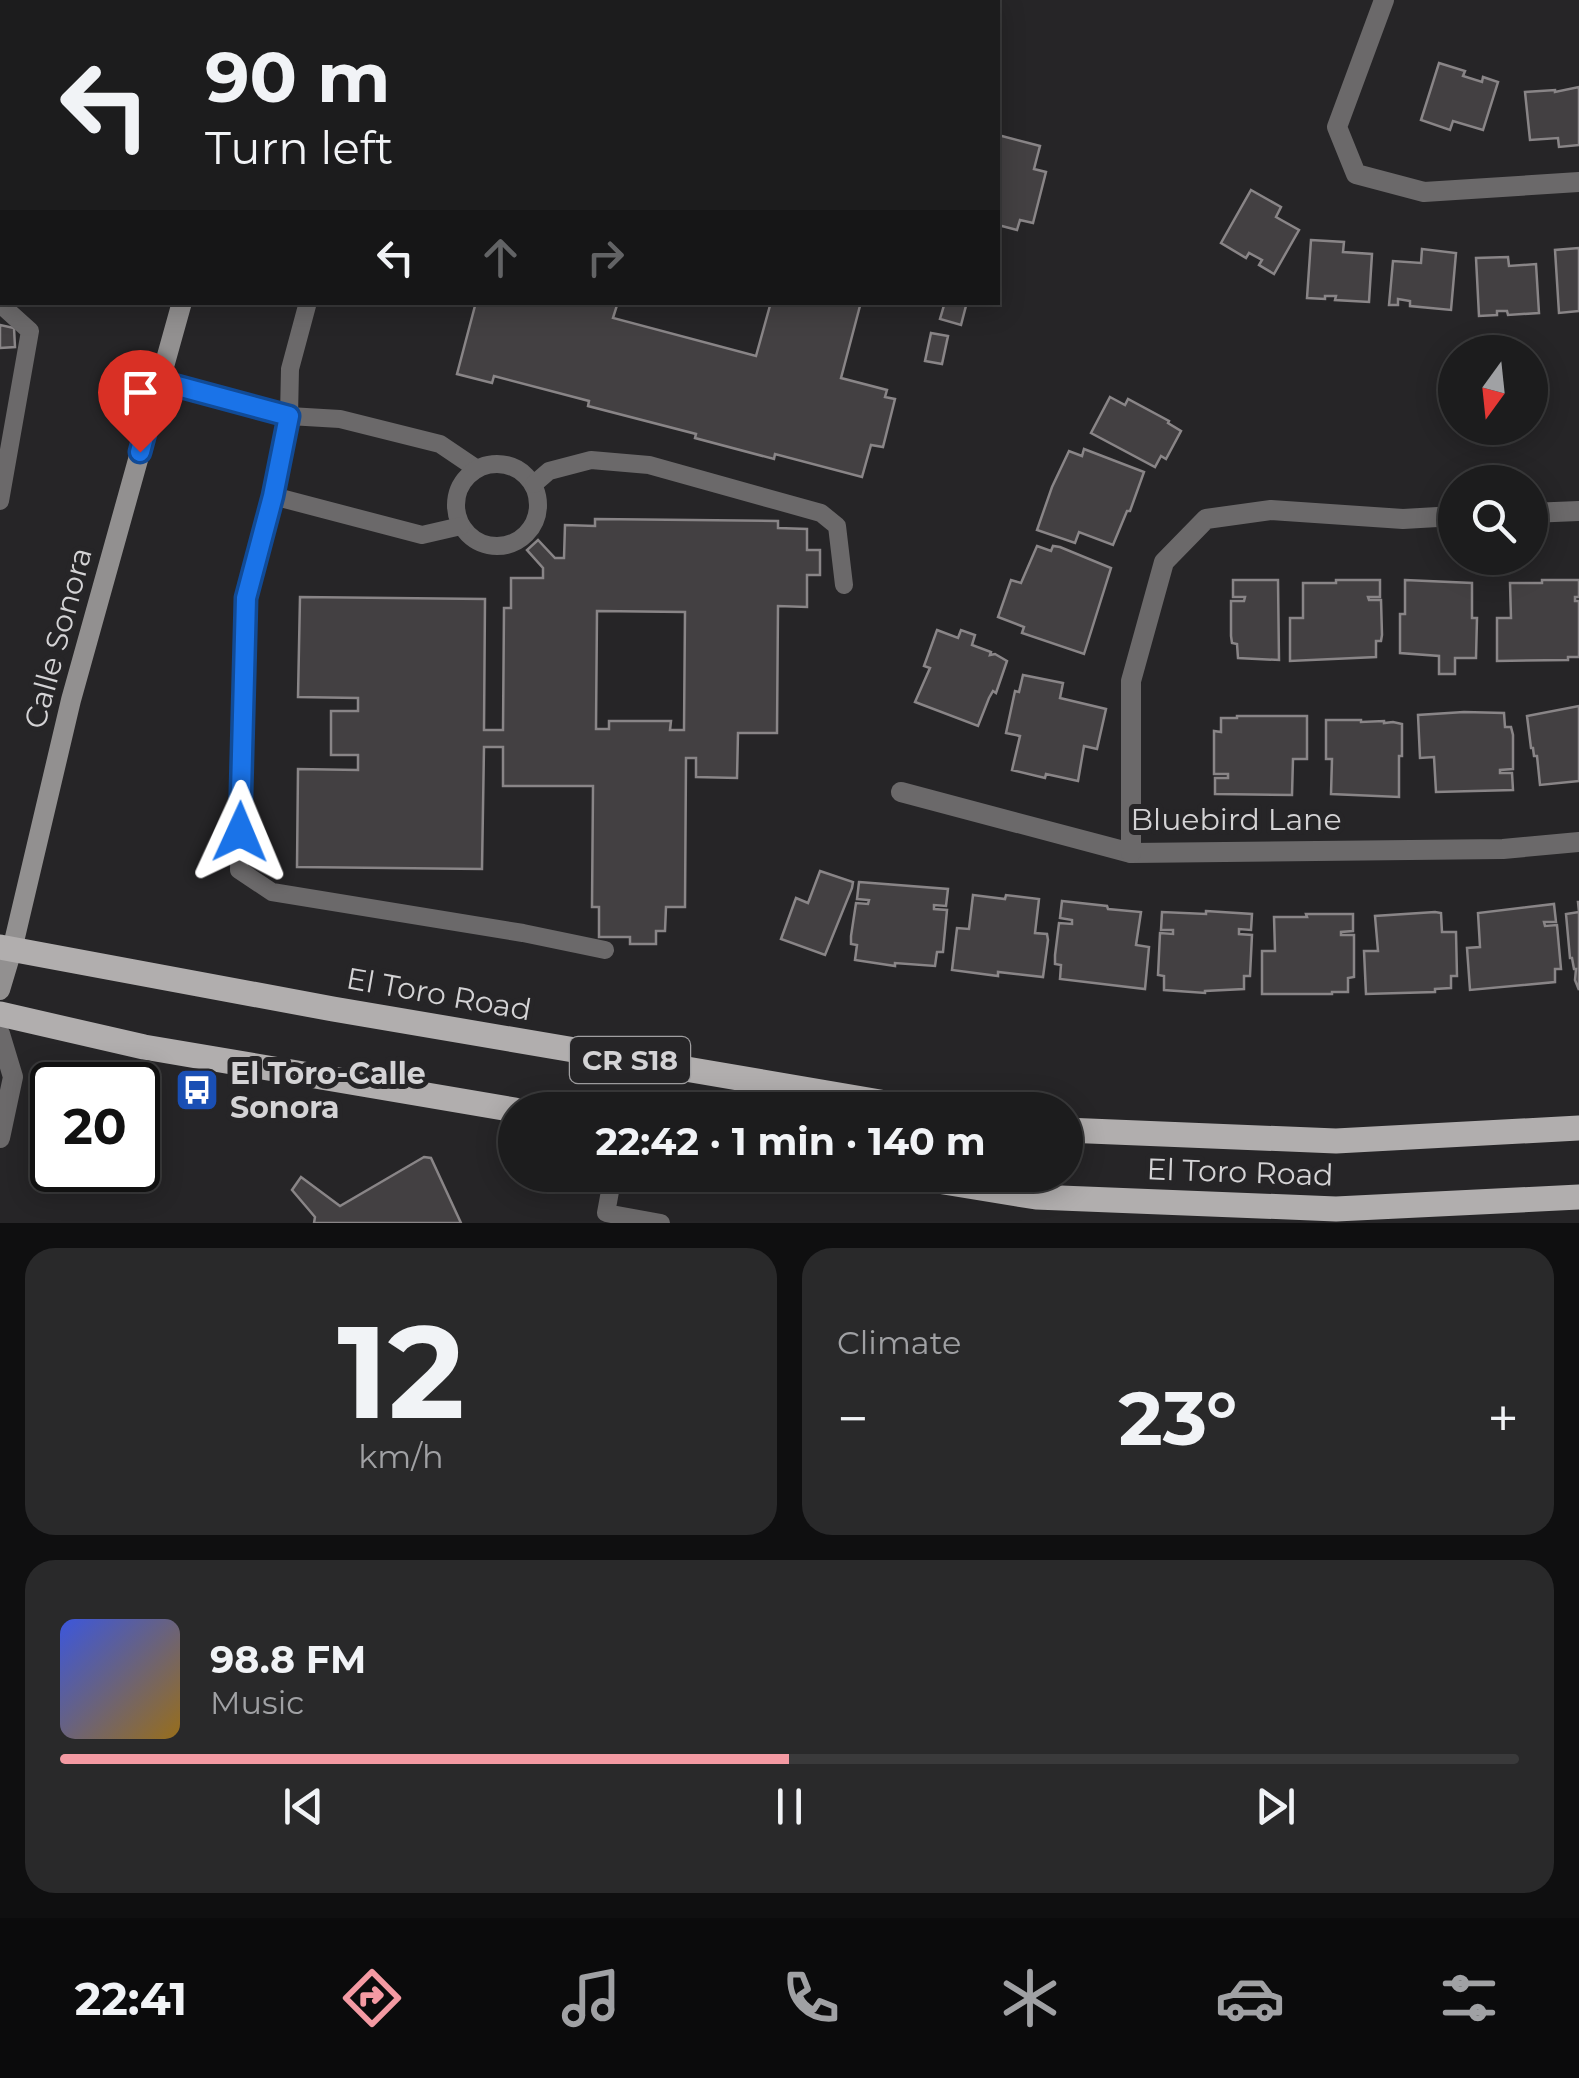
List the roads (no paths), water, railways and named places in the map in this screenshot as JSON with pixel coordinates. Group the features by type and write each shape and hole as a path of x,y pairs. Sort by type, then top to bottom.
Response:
{"main road":[{"name":"El Toro Road","path":"6,948 821,1092"},
{"path":"0,1014 144,1046 498,1107"},
{"name":"El Toro Road","path":"1083,1131 1336,1140 1579,1128"},
{"name":"El Toro Road","path":"1005,1192 1036,1197 1336,1209 1579,1197"}],"street":[{"path":"1384,0 1337,127 1356,174 1424,192 1579,182"},
{"name":"Calle Sonora","path":"0,990 6,948 71,700 181,305"},
{"path":"1131,853 1131,680 1164,562 1206,519 1271,510 1403,519 1438,517"},
{"path":"1548,512 1579,511"},
{"name":"Bluebird Lane","path":"900,792 1131,853 1503,848 1579,842"},
{"path":"0,1034 13,1077 0,1138"}],"lane":[{"path":"0,501 30,331 1,305"},
{"path":"307,305 290,369 289,416 273,496 246,598 239,870 272,892 605,950"},
{"path":"159,381 289,416 340,419 440,444 476,469"},
{"path":"534,484 548,471 591,460 649,465 821,514 837,526 844,585"},
{"path":"508,465 523,472 534,484 538,516 531,531 518,542 503,547 486,546 461,526 456,511 457,494 476,469 508,465"},
{"path":"273,496 422,535 461,526"},
{"path":"610,1192 606,1213 624,1220 660,1223"}],"place":[{"name":"El Toro-Calle Sonora","path":"197,1090"}]}
